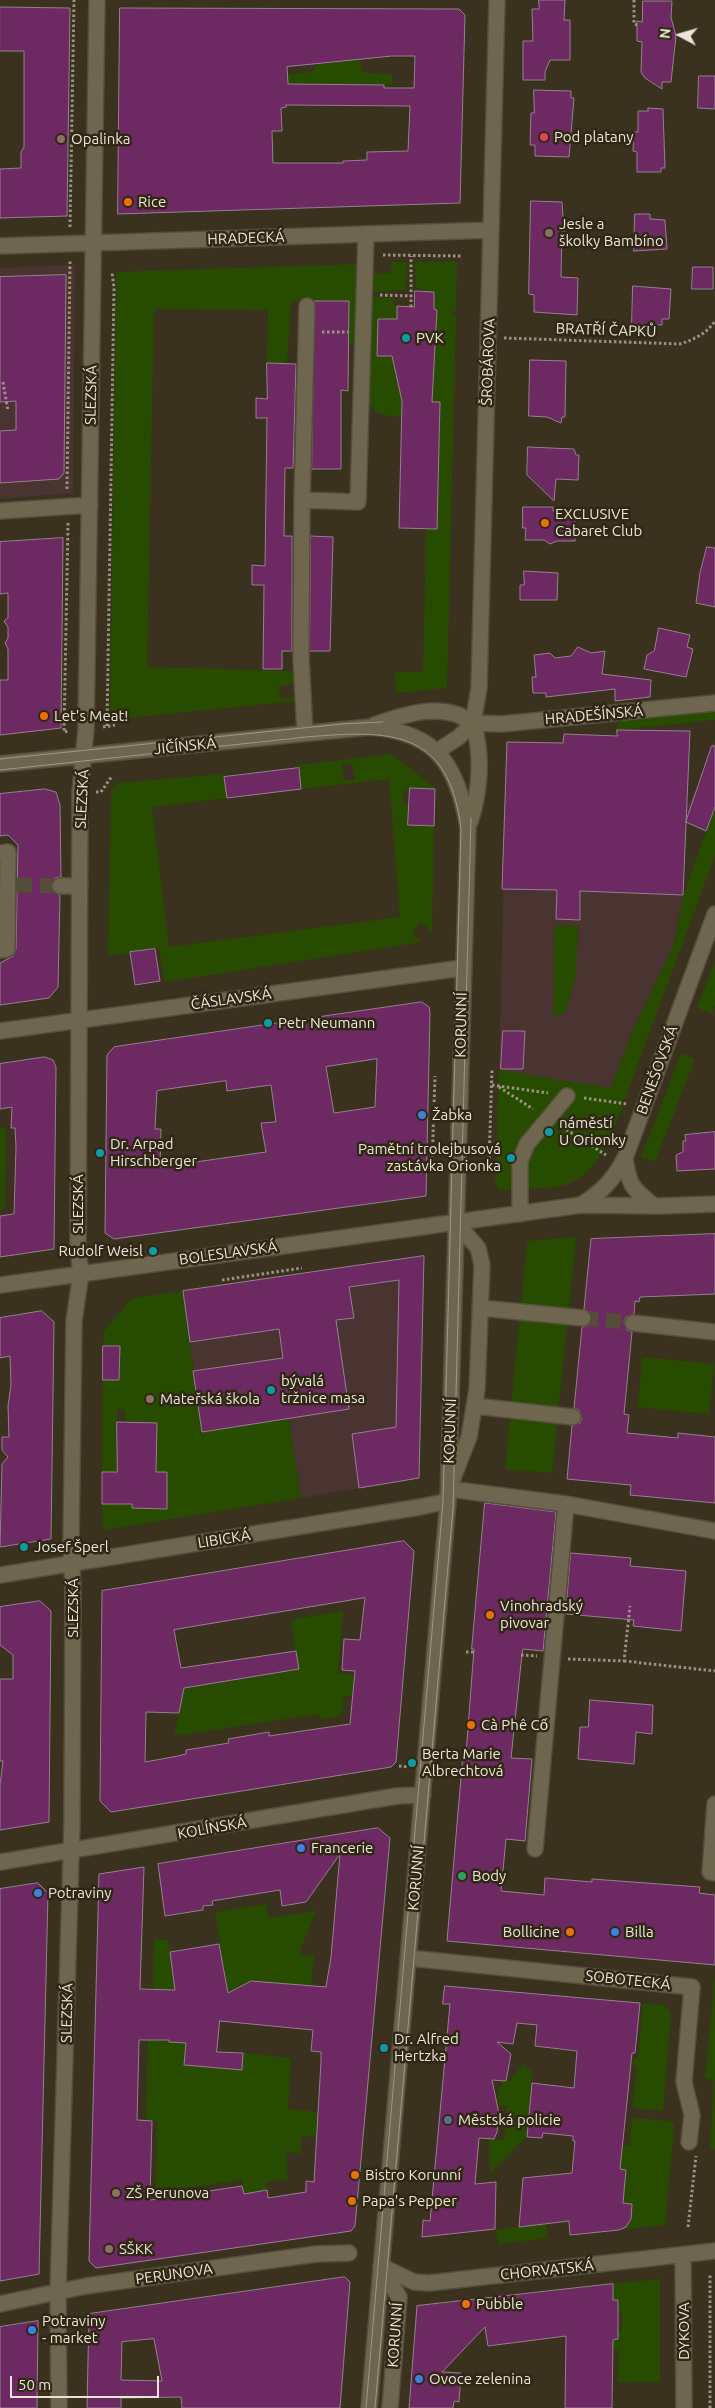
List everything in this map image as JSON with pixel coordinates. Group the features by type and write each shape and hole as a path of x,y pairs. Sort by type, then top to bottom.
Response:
{"street":[{"name":"SLEZSKÁ","path":"59,2408 58,2292 65,2106 70,1851 74,1321 81,1273 78,1250 80,792 84,756 90,505 97,0"},
{"name":"ŠROBÁROVA","path":"472,724 479,688 498,0"},
{"name":"HRADECKÁ","path":"0,246 491,230"},
{"path":"302,500 358,502 366,234"},
{"path":"305,733 302,658 302,500 307,306"},
{"path":"0,511 90,505"},
{"name":"HRADEŠÍNSKÁ","path":"472,724 502,724 715,703"},
{"name":"JIČÍNSKÁ","path":"0,764 305,733 376,724 405,715 437,711 458,715 472,724"},
{"name":"KORUNNÍ","path":"376,724 402,724 416,729 440,750 456,778 469,823"},
{"path":"440,750 472,724"},
{"name":"KORUNNÍ","path":"369,2408 449,1495 462,968 469,823 478,775 478,748 472,724"},
{"path":"0,853 8,852 12,885 6,949 0,950"},
{"path":"60,886 80,886"},
{"name":"BENEŠOVSKÁ","path":"456,1222 581,1205 606,1187 616,1175 625,1158 715,914"},
{"name":"ČÁSLAVSKÁ","path":"0,1031 462,968"},
{"path":"520,1214 520,1161 527,1144 567,1096"},
{"path":"625,1158 628,1179 636,1191 653,1205"},
{"path":"581,1205 715,1204"},
{"name":"KORUNNÍ","path":"449,1495 469,1437 479,1364 481,1308 481,1253 456,1222"},
{"name":"BOLESLAVSKÁ","path":"0,1285 456,1222"},
{"path":"481,1308 583,1318"},
{"path":"633,1323 715,1332"},
{"path":"474,1406 573,1417"},
{"path":"449,1495 566,1504 715,1531"},
{"name":"LIBICKÁ","path":"0,1575 420,1507 449,1495"},
{"path":"535,1849 566,1504"},
{"name":"KOLÍNSKÁ","path":"0,1862 397,1796 423,1795"},
{"path":"715,1804 710,1872 715,1873"},
{"name":"SOBOTECKÁ","path":"409,1958 692,1987 684,2082 692,2115 693,2147"},
{"name":"CHORVATSKÁ","path":"382,2266 414,2282 429,2283 715,2251"},
{"name":"PERUNOVA","path":"0,2304 86,2286 316,2254 349,2254"},
{"name":"DYKOVA","path":"683,2255 684,2408"},
{"name":"KORUNNÍ","path":"382,2266 399,2297 390,2408"}],"path":[{"path":"64,732 69,529 67,506 72,280 70,244 74,0"},
{"path":"634,0 634,24 637,25"},
{"path":"366,255 462,256"},
{"path":"411,307 412,256"},
{"path":"112,270 114,288 107,726 115,726"},
{"path":"365,294 412,296"},
{"name":"BRATŘÍ ČAPKŮ","path":"489,337 680,344 697,339 710,329 715,321"},
{"path":"306,332 364,332"},
{"path":"3,382 8,410"},
{"path":"0,401 5,398"},
{"path":"490,1163 492,1069"},
{"path":"432,1167 435,1076"},
{"path":"222,1280 302,1268"},
{"path":"624,1661 630,1606"},
{"path":"466,1652 474,1652"},
{"path":"568,1659 624,1661 715,1671"},
{"path":"688,2227 693,2147"},
{"path":"710,2273 710,2408"}],"shaded area":[{"path":"75,265 73,493 0,499 0,268"},
{"path":"617,730 690,731 686,804 691,801 694,792 697,790 715,738 715,807 706,831 691,825 691,822 685,821 683,895 674,944 635,1026 610,1089 499,1070 507,742 563,743 564,734 609,736 617,791"},
{"path":"424,1256 419,1478 301,1498 289,1419 202,1432 183,1291"}],"green space":[{"path":"317,59 359,59 363,72 392,75 392,85 285,85 286,74 312,72 316,66"},
{"path":"457,261 456,311 451,312 452,316 456,317 447,688 396,693 395,672 423,672 426,529 437,529 440,402 432,402 437,310 434,309 434,292 416,288 415,262"},
{"path":"391,262 407,262 406,290 373,292 373,274 391,273"},
{"path":"359,264 358,344 313,343 315,325 349,302 291,301 287,363 267,363 268,310 154,309 147,667 292,671 297,684 279,686 280,698 298,697 298,701 117,719 110,713 116,272"},
{"path":"372,297 394,298 394,306 397,306 397,319 378,319 377,356 396,357 402,401 402,417 382,414 374,410 368,401"},
{"path":"715,711 715,720 617,730 618,719"},
{"path":"392,754 435,788 410,788 410,791 403,792 403,804 409,804 409,825 434,826 432,932 421,922 412,932 422,942 165,982 159,948 108,956 111,790 118,783 223,774 227,798 152,807 169,947 400,917 389,779 301,789 299,765","holes":["352,763 355,780 344,781 342,764"]},
{"name":"náměstí U Orionky","path":"715,807 715,856 626,1096 622,1102 622,1109 601,1154 586,1173 565,1185 550,1188 499,1190 495,1184 499,1070 610,1088 635,1026 674,944 683,895"},
{"path":"579,925 575,980 565,1013 553,1017 554,926"},
{"path":"715,960 715,1005 712,1014 697,1008"},
{"path":"681,1053 695,1059 655,1162 641,1157"},
{"path":"0,1128 6,1128 5,1208 0,1209"},
{"path":"576,1237 552,1473 505,1469 527,1241"},
{"name":"Mateřská škola","path":"183,1291 202,1432 289,1419 301,1498 103,1530 102,1504 132,1505 132,1508 167,1509 167,1473 156,1472 156,1423 125,1423 125,1410 117,1409 117,1472 102,1472 103,1380 119,1380 120,1346 103,1346 104,1331 132,1298"},
{"path":"642,1357 714,1364 709,1414 638,1407"},
{"path":"343,1611 338,1673 354,1675 352,1696 344,1696 342,1713 338,1717 320,1719 319,1714 174,1736 184,1688 298,1669 291,1620"},
{"path":"266,1904 269,1918 316,1911 299,1954 314,1956 311,1986 249,1984 228,1993 215,1912"},
{"path":"154,1939 168,1940 175,1990 153,1989"},
{"path":"715,1974 715,2150 710,2149 714,2079 705,2079"},
{"path":"643,2004 664,2005 671,2013 663,2111 633,2108 637,2066 632,2065 633,2058 638,2058"},
{"path":"148,2040 186,2043 185,2065 242,2070 243,2053 291,2058 288,2109 318,2112 316,2137 302,2136 301,2154 286,2152 288,2179 266,2182 267,2190 244,2194 242,2180 156,2192 157,2121 146,2121"},
{"path":"523,2064 532,2072 526,2137 490,2174 489,2139 504,2140 507,2106 497,2105 498,2089 500,2089 502,2081 509,2082"},
{"path":"632,2118 671,2121 674,2126 665,2225 619,2230 628,2223 631,2213 632,2204 623,2203 626,2170 620,2169 623,2145 630,2146"},
{"path":"546,2224 548,2238 498,2244 496,2230"},
{"path":"660,2279 660,2382 618,2382 619,2351 613,2350 613,2340 618,2339 618,2331 622,2330 622,2312 618,2311 618,2300 613,2300 613,2287 610,2284"}],"building":[{"path":"539,0 565,0 564,20 570,20 570,60 550,60 545,72 545,80 523,80 523,41 533,41 532,9 539,9"},
{"path":"643,1 672,1 671,17 676,36 671,82 662,82 662,89 645,78 641,72 642,42 637,41 637,21 642,22"},
{"path":"0,7 70,8 67,216 0,218 0,169 21,168 21,152 24,147 24,51 0,51"},
{"path":"120,8 459,9 465,15 460,203 118,214","holes":["392,56 415,56 414,88 384,88 384,85 288,84 287,67","286,105 410,106 408,151 367,152 367,160 343,161 343,163 273,163 272,131 282,131 281,108 286,107"]},
{"path":"699,76 715,76 715,109 698,108"},
{"path":"534,90 571,91 571,98 574,98 569,157 535,156 535,145 530,145 531,113 534,113"},
{"path":"648,108 663,109 665,168 661,168 661,172 637,172 637,152 633,151 634,132 638,132 638,111 648,111"},
{"path":"531,201 562,202 564,232 562,232 561,277 578,278 577,315 534,312 534,295 529,294"},
{"path":"635,214 650,214 650,219 665,220 667,249 634,251"},
{"path":"693,267 713,267 713,289 692,289"},
{"path":"66,275 64,473 59,479 0,483 0,431 16,430 16,401 0,402 0,277"},
{"path":"633,286 671,289 669,319 662,319 662,325 632,324"},
{"path":"415,291 434,292 434,309 437,310 432,402 440,402 437,529 399,528 402,401 392,356 377,356 378,319 397,319 397,306 414,307"},
{"path":"315,301 349,301 348,391 341,390 341,469 312,469"},
{"path":"530,360 566,361 565,417 562,417 561,423 547,417 529,416"},
{"path":"267,363 296,364 293,468 285,468 284,536 292,536 292,651 282,651 282,669 263,669 264,585 252,585 252,565 265,566 267,418 256,418 256,398 267,399"},
{"path":"528,447 574,449 576,455 579,455 578,480 556,479 554,501 527,475"},
{"path":"523,507 553,507 553,511 575,511 575,541 557,541 550,544 544,540 525,540 526,528 523,528"},
{"path":"311,536 333,537 330,651 310,651"},
{"path":"63,538 61,728 0,735 0,680 8,680 8,649 5,643 8,638 8,627 4,621 8,618 8,593 0,594 0,542"},
{"path":"707,547 715,548 715,607 696,603 700,573"},
{"path":"524,571 558,573 557,600 520,600 520,585 524,585"},
{"path":"659,628 690,635 687,647 693,649 686,677 644,669 647,655 654,651"},
{"path":"578,647 591,653 605,651 602,674 651,680 650,697 615,701 615,689 546,697 546,693 533,693 532,677 536,677 534,655 550,653 555,658 571,656"},
{"path":"617,730 690,731 683,895 580,891 580,920 556,919 557,890 502,889 507,742 563,743 564,734 617,736"},
{"path":"712,746 715,746 715,807 706,831 686,822"},
{"path":"299,768 301,789 227,798 224,777"},
{"path":"410,788 435,789 434,826 408,825"},
{"path":"45,789 56,792 60,805 61,877 55,878 51,886 52,891 60,895 58,987 49,998 0,1005 0,963 13,956 16,949 18,845 8,835 0,836 0,794"},
{"path":"155,949 160,981 135,985 130,952"},
{"path":"422,1002 429,1007 430,1013 426,1196 114,1239 105,1233 107,1055 114,1047","holes":["377,1059 375,1107 334,1113 326,1067","226,1081 227,1091 271,1085 276,1122 261,1123 266,1152 160,1167 161,1129 155,1129 157,1091"]},
{"path":"503,1031 525,1031 523,1069 501,1069"},
{"path":"45,1057 53,1060 56,1067 54,1249 0,1257 0,1216 14,1214 16,1147 15,1128 11,1128 12,1107 0,1109 0,1064"},
{"path":"715,1132 715,1169 677,1171 676,1155 683,1152 683,1141 686,1141 685,1135"},
{"path":"715,1234 715,1294 640,1297 639,1302 635,1301 634,1314 626,1317 624,1322 627,1330 632,1332 624,1414 629,1415 627,1433 678,1438 678,1433 715,1437 715,1503 630,1495 631,1485 567,1479 572,1426 580,1423 582,1418 579,1410 574,1408 582,1327 587,1326 592,1319 591,1314 584,1309 591,1239"},
{"path":"424,1256 419,1478 359,1488 352,1434 396,1427 399,1280 349,1287 354,1318 336,1320 349,1409 202,1432 193,1371 283,1358 279,1329 190,1342 183,1291"},
{"path":"42,1311 54,1322 51,1539 0,1547 2,1464 8,1457 2,1450 2,1437 9,1437 8,1406 11,1385 10,1356 0,1358 0,1318"},
{"path":"103,1346 120,1346 119,1380 103,1380"},
{"path":"117,1422 157,1423 156,1472 167,1472 167,1509 132,1508 132,1504 102,1504 102,1472 117,1472"},
{"path":"485,1503 556,1512 543,1651 523,1649 511,1758 532,1759 525,1841 506,1839 501,1891 544,1895 545,1878 592,1882 592,1879 700,1887 699,1893 715,1895 715,1965 447,1941 463,1754 466,1754 474,1649 472,1649"},
{"path":"404,1541 414,1551 396,1762 391,1767 111,1812 100,1801 102,1591","holes":["365,1598 360,1640 344,1639 342,1670 355,1671 350,1724 269,1736 269,1732 228,1739 229,1743 186,1750 186,1754 145,1762 146,1712 179,1713 184,1688 299,1669 296,1651 181,1668 174,1630"]},
{"path":"571,1553 631,1558 630,1566 686,1571 681,1631 633,1626 634,1620 566,1614"},
{"path":"40,1601 51,1611 49,1822 0,1830 0,1785 3,1761 0,1761 0,1679 13,1679 13,1655 0,1645 0,1607"},
{"path":"590,1700 653,1705 652,1734 636,1732 634,1764 578,1759 580,1727 588,1727"},
{"path":"378,1828 390,1838 355,2226 351,2231 96,2268 89,2261 99,1874 144,1867 140,1989 175,1990 170,1952 219,1944 228,1993 251,1981 326,1987 331,1957 340,1854 306,1902 282,1906 280,1890 212,1901 213,1905 203,1906 203,1910 165,1916 158,1864","holes":["220,2021 313,2030 311,2051 321,2052 321,2061 314,2182 306,2181 306,2192 268,2198 267,2190 244,2194 242,2186 150,2200 152,2121 137,2120 139,2040 169,2040 169,2042 186,2043 184,2065 242,2070 243,2053 217,2052"]},
{"path":"38,1883 48,1893 39,2274 0,2281 0,1889"},
{"path":"445,1986 640,2003 635,2053 632,2053 620,2169 626,2170 623,2203 632,2204 631,2219 626,2227 619,2230 570,2235 569,2221 519,2227 523,2178 572,2173 575,2141 573,2141 573,2136 543,2133 542,2138 527,2137 532,2083 574,2088 577,2051 535,2046 537,2025 517,2023 513,2044 497,2042 511,2054 506,2081 492,2080 499,2114 497,2132 494,2139 479,2138 475,2184 496,2182 495,2229 422,2237 423,2220 430,2221 450,2004 443,2004"},
{"path":"345,2277 350,2282 340,2408 182,2408 181,2397 121,2398 121,2408 87,2408 89,2314","holes":["154,2339 162,2381 121,2380 122,2342"]},
{"path":"613,2284 613,2300 618,2300 618,2339 613,2340 612,2408 565,2408 566,2336 488,2346 485,2327 442,2372 461,2373 459,2402 454,2401 453,2408 409,2408 417,2306"},
{"path":"38,2321 37,2408 0,2408 0,2327"}],"tunnel":[{"path":"17,885 60,886"},
{"path":"583,1318 633,1323"}],"tram line":[{"path":"0,759 342,724 383,722"},
{"path":"0,770 306,737 364,734 388,736 410,742 429,754 443,771 454,796 461,829 443,1502 366,2408"},
{"path":"375,2408 453,1508 471,818"}],"place":[{"name":"Pod platany","path":"544,137"},
{"name":"Opalinka","path":"61,139"},
{"name":"Rice","path":"128,202"},
{"name":"Jesle a školky Bambíno","path":"549,233"},
{"name":"PVK","path":"406,338"},
{"name":"EXCLUSIVE Cabaret Club","path":"545,523"},
{"name":"Let's Meat!","path":"44,716"},
{"name":"Petr Neumann","path":"268,1023"},
{"name":"Žabka","path":"422,1115"},
{"name":"náměstí U Orionky","path":"549,1132"},
{"name":"Dr. Arpad Hirschberger","path":"100,1153"},
{"name":"Pamětní trolejbusová zastávka Orionka","path":"511,1158"},
{"name":"Rudolf Weisl","path":"153,1251"},
{"name":"bývalá tržnice masa","path":"271,1390"},
{"name":"Mateřská škola","path":"150,1399"},
{"name":"Josef Šperl","path":"24,1547"},
{"name":"Vinohradský pivovar","path":"490,1615"},
{"name":"Cà Phê Cổ","path":"471,1725"},
{"name":"Berta Marie Albrechtová","path":"412,1763"},
{"name":"Francerie","path":"301,1848"},
{"name":"Body","path":"462,1876"},
{"name":"Potraviny","path":"38,1893"},
{"name":"Bollicine","path":"570,1932"},
{"name":"Billa","path":"615,1932"},
{"name":"Dr. Alfred Hertzka","path":"384,2048"},
{"name":"Městská policie","path":"448,2120"},
{"name":"Bistro Korunní","path":"355,2175"},
{"name":"ZŠ Perunova","path":"116,2193"},
{"name":"Papa's Pepper","path":"352,2201"},
{"name":"SŠKK","path":"109,2249"},
{"name":"Pubble","path":"466,2304"},
{"name":"Potraviny - market","path":"32,2330"},
{"name":"Ovoce zelenina","path":"419,2379"}]}
